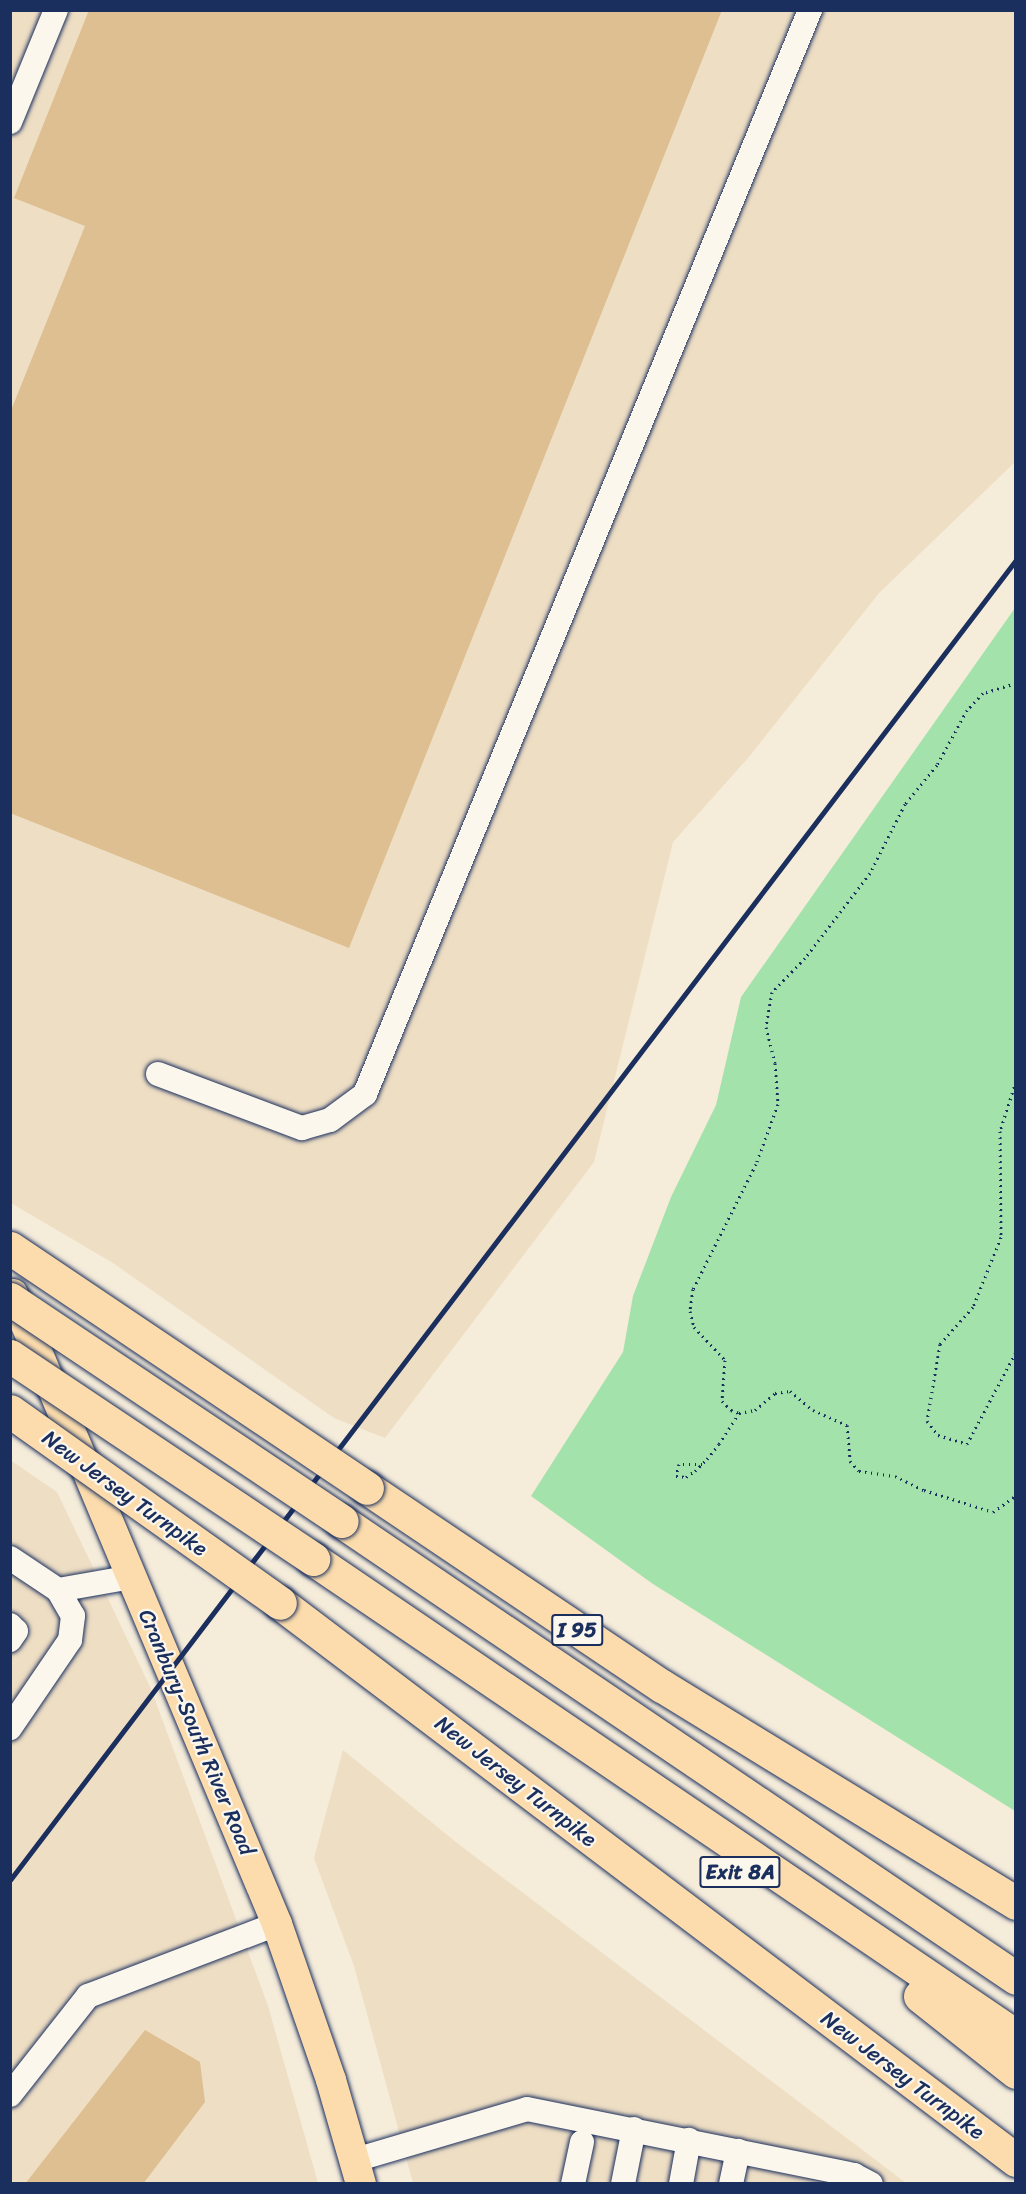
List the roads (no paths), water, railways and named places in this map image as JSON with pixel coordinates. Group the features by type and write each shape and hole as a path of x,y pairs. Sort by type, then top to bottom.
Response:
{"highway":[{"name":"I 95","path":"10,1248 367,1488 790,1767 1016,1903"},
{"name":"I 95","path":"10,1299 1016,1978"},
{"name":"New Jersey Turnpike","path":"10,1356 1016,2036"},
{"name":"New Jersey Turnpike","path":"10,1411 280,1604 1016,2160"},
{"name":"Exit 8A","path":"467,1667 626,1792 932,2004 1016,2072"},
{"path":"790,1767 1016,1884"},
{"path":"726,1783 1016,1955"},
{"name":"Exit 8A","path":"642,1879 720,1953 790,2010 1016,2180"}],"main road":[{"name":"Cranbury-South River Road","path":"10,1289 277,1924 358,2172"}],"lane":[{"path":"10,122 19,76 56,10"},
{"path":"158,1074 302,1128 330,1120 365,1094 810,10"},
{"path":"10,1558 58,1590 73,1616 70,1640 10,1728"},
{"path":"58,1590 132,1577"},
{"path":"10,1625 16,1632 10,1640"},
{"path":"10,2095 88,1996 277,1924"},
{"path":"358,2172 527,2109 854,2175 871,2184"},
{"path":"624,2184 634,2129"},
{"path":"681,2184 689,2140"},
{"path":"573,2184 582,2142"},
{"path":"731,2184 738,2151"}],"railway":[{"path":"10,1880 1016,560"}]}
